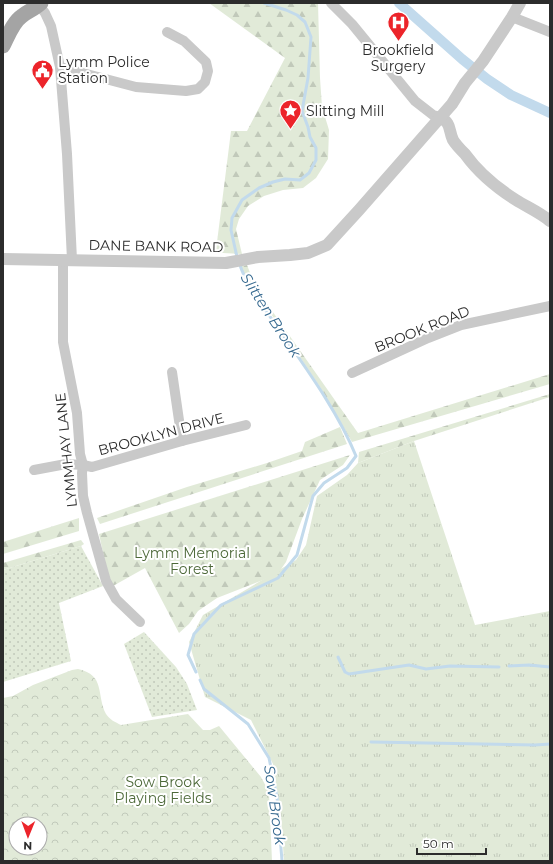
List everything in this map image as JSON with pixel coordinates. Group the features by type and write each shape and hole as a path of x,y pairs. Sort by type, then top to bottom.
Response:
{"main road":[{"path":"3,46 16,22 40,4"}],"street":[{"path":"331,3 352,24 415,101 433,115 445,120 450,126 454,140 470,162 514,199 542,214 550,221"},
{"name":"DANE BANK ROAD","path":"40,4 52,26 60,67 67,161 68,260 226,263 258,257 308,253 327,245 452,104 465,83 483,61 520,3"},
{"path":"512,17 550,32"},
{"path":"60,67 136,87 186,91 198,89 202,86 207,77 208,66 206,62 184,41 167,32"},
{"path":"3,259 68,260"},
{"name":"LYMMHAY LANE","path":"68,260 63,342 77,413 80,454 83,464 83,496 106,581 116,598 140,622"},
{"name":"BROOK ROAD","path":"352,373 428,338 462,325 550,306"},
{"path":"172,372 182,441"},
{"name":"BROOKLYN DRIVE","path":"34,470 66,464 83,464 92,467 182,441 246,425"}],"green space":[{"path":"209,3 318,3 322,107 329,130 328,159 316,178 303,188 283,190 264,196 248,206 239,219 236,229 242,254 223,253 216,250 231,131 247,131 285,58"},
{"path":"247,265 256,288 358,433 550,374 550,384 352,442 320,387 243,272 241,266"},
{"path":"550,394 550,397 414,441 358,463 359,452"},
{"path":"340,427 347,444 100,524 97,518 187,487 302,451 305,442"},
{"path":"414,441 475,625 550,611 550,861 284,861 281,816 273,764 251,720 205,697 189,642 203,615 296,560 306,545 317,496 347,475 358,463"},
{"name":"Lymm Memorial Forest","path":"350,455 343,465 320,480 302,519 286,562 279,572 217,598 198,611 189,624 179,633 145,568 113,586 108,576 99,534"},
{"path":"79,518 79,531 3,554 3,542"},
{"path":"81,540 84,544 81,546 3,570 3,563"},
{"path":"81,546 103,586 59,603 71,661 3,682 3,570"},
{"path":"144,632 176,667 187,684 197,710 152,717 124,644"},
{"name":"Sow Brook Playing Fields","path":"78,669 87,672 97,681 106,714 121,725 188,714 203,730 210,730 219,726 261,777 269,792 272,861 3,861 3,698 13,696 33,685"}],"waterway":[{"name":"Slitten Brook","path":"237,257 231,230 232,218 242,200 259,188 273,182 285,179 300,180 309,173 316,160 316,148 310,137 302,111 308,78 311,37 305,22 297,15 264,3"},
{"path":"399,3 462,59 487,79 511,95 550,113"},
{"name":"Sow Brook","path":"196,672 188,655 194,634 221,605 278,578 297,555 313,496 324,483 347,468 356,456 330,405 255,295 242,271 239,262"},
{"path":"338,657 345,672 349,674 409,665 426,669 450,666 499,667"},
{"path":"509,666 529,665 550,667"},
{"name":"Sow Brook","path":"200,680 204,689 248,724 269,758 277,797 282,861"},
{"path":"371,742 550,744"}],"place":[{"name":"Brookfield Surgery","path":"398,42"},
{"name":"Lymm Police Station","path":"42,90"},
{"name":"Slitting Mill","path":"291,130"}]}
